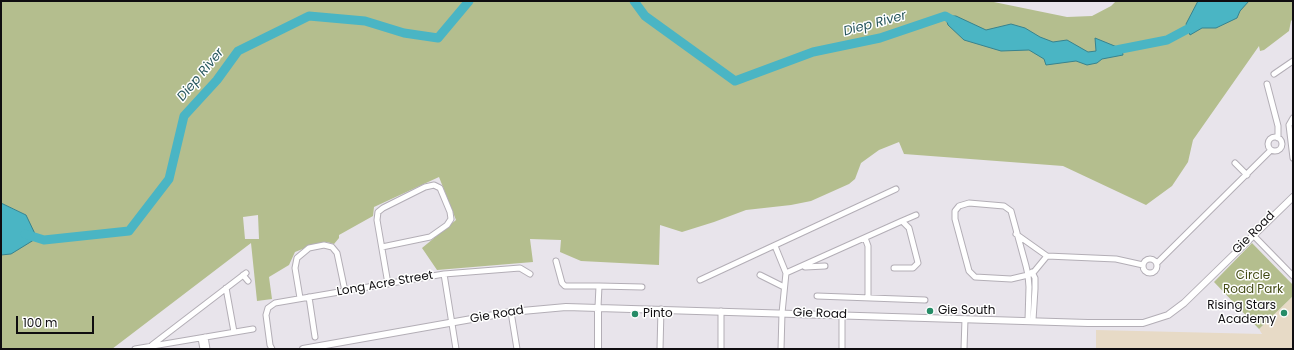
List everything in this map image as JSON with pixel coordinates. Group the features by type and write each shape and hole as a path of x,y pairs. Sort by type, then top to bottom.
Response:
{"street":[{"path":"1274,74 1293,61"},
{"path":"1267,84 1278,126 1278,138 1281,142 1280,149 1276,151 1271,150 1267,146 1268,141 1271,138 1278,138"},
{"path":"1293,118 1288,125 1293,158"},
{"path":"1157,263 1150,259 1145,260 1143,270 1149,274 1156,271 1157,263 1247,176 1271,150"},
{"path":"1234,163 1247,176"},
{"path":"382,247 430,237 447,225 450,219 450,212 440,188 434,185 425,187 380,210 377,220 388,284"},
{"path":"700,280 896,190"},
{"name":"Gie Road","path":"303,349 511,312 549,307 661,309 1130,324 1158,319 1184,303 1293,197"},
{"path":"1031,320 1030,274 1016,234 1011,211 1004,206 963,204 955,211 955,219 970,271 973,275 979,278 1011,279 1030,274 1047,256"},
{"path":"786,273 916,215"},
{"path":"894,268 913,268 918,263 909,228 902,221"},
{"path":"1016,234 1047,256 1116,259 1143,265"},
{"path":"1253,235 1293,276"},
{"path":"865,238 868,246 868,298"},
{"path":"300,298 295,268 297,258 309,248 324,246 332,247 337,253 344,291"},
{"path":"775,246 786,273 782,313 781,349"},
{"path":"556,261 562,283 565,286 642,288"},
{"path":"802,267 825,266"},
{"path":"444,274 520,268 530,274"},
{"path":"152,346 169,331 244,274 248,281"},
{"name":"Long Acre Street","path":"270,348 266,315 268,308 275,303 444,274 456,349"},
{"path":"760,275 784,287"},
{"path":"598,349 599,286"},
{"path":"226,288 234,332"},
{"path":"817,296 925,300"},
{"path":"309,297 316,337"},
{"path":"660,349 661,309"},
{"path":"721,311 721,349"},
{"path":"511,312 517,349"},
{"path":"842,315 842,349"},
{"path":"964,349 965,319"},
{"path":"134,349 253,329"},
{"path":"169,331 165,339 169,343"},
{"path":"203,338 203,349"},
{"path":"203,338 207,349"}],"shaded area":[{"path":"1293,296 1293,349 1096,349 1096,330 1262,334 1259,329"}],"green space":[{"path":"1,1 989,1 1067,17 1092,16 1111,6 1116,1 1293,1 1293,19 1291,21 1289,31 1264,50 1260,51 1259,46 1193,140 1188,162 1172,186 1146,205 1063,166 904,154 899,142 879,150 861,163 855,179 849,184 811,201 791,205 746,210 682,232 660,225 659,265 581,261 560,252 561,240 530,239 533,262 437,270 422,248 456,220 439,177 374,207 373,216 339,235 339,238 334,244 327,242 315,244 295,252 289,265 269,277 272,299 257,301 251,243 112,349 1,349 1,255 11,254 26,215 1,203","holes":["258,215 259,239 245,239 243,217"]},
{"name":"Circle Road Park","path":"1252,243 1293,285 1293,296 1259,329 1214,282"}],"water":[{"path":"1198,1 1249,1 1240,11 1237,18 1216,28 1202,28 1190,35 1186,24"},
{"path":"945,16 956,16 986,30 1011,24 1025,28 1040,37 1053,42 1067,40 1088,52 1096,51 1095,38 1122,49 1123,55 1102,59 1097,63 1087,65 1076,61 1046,65 1044,59 1029,50 1001,51 964,40 948,25"},
{"path":"1,203 26,215 37,238 11,254 1,255"}],"waterway":[{"name":"Diep River","path":"25,234 44,240 129,231 169,179 184,116 217,80 238,51 309,16 365,21 404,33 438,38 469,1"},
{"name":"Diep River","path":"634,1 645,16 735,81 813,52 880,38 945,16 956,22"},
{"name":"Diep River","path":"1111,51 1167,40 1197,24"}],"place":[{"name":"Gie South","path":"930,311"},
{"name":"Rising Stars Academy","path":"1284,313"},
{"name":"Pinto","path":"635,314"}]}
